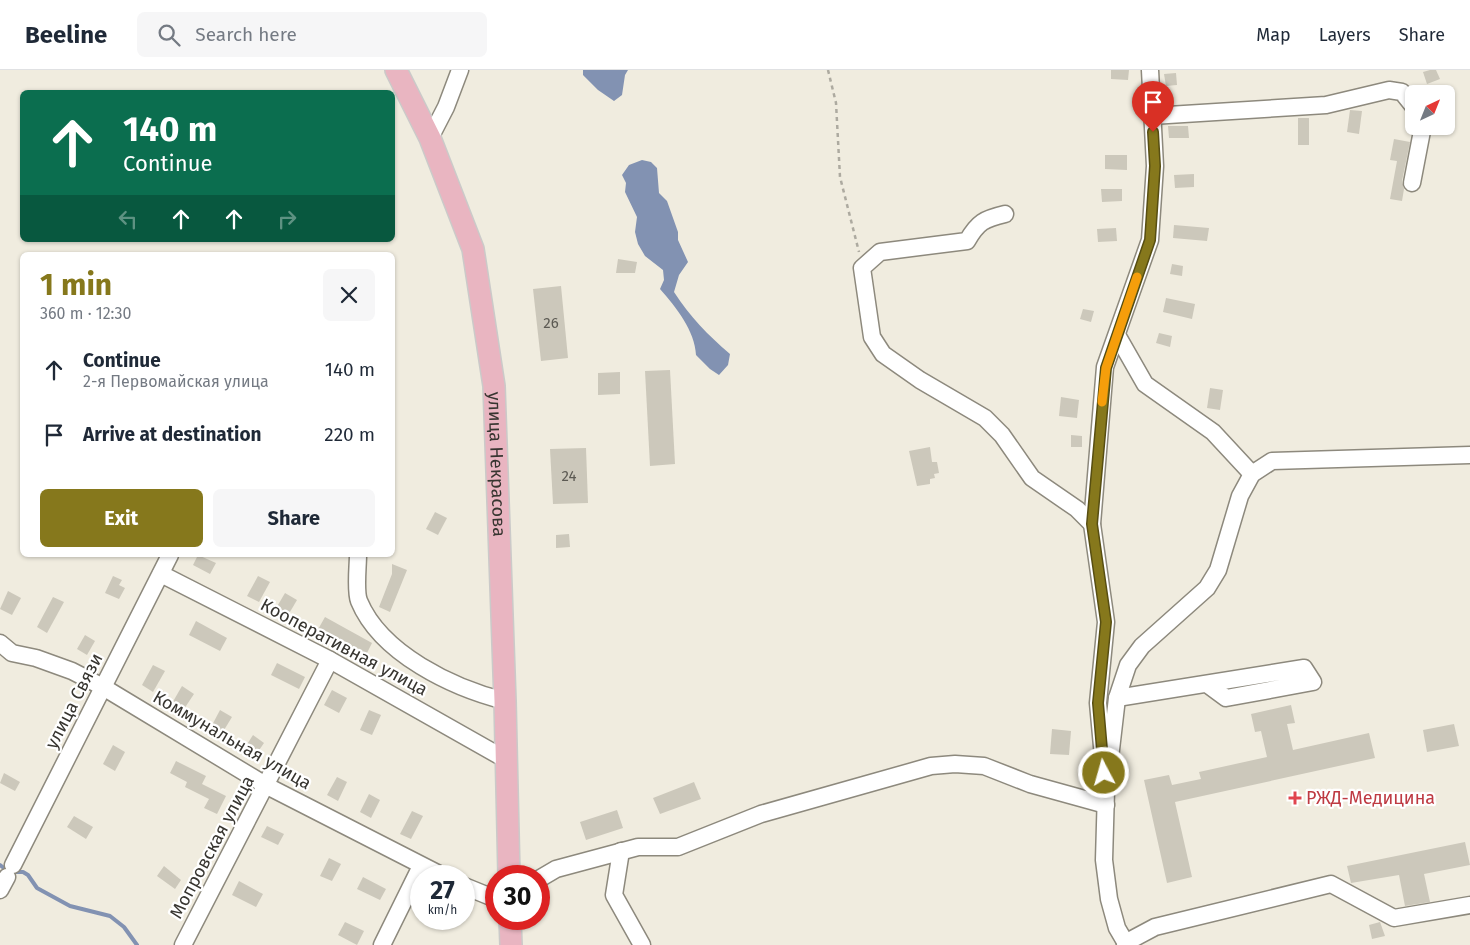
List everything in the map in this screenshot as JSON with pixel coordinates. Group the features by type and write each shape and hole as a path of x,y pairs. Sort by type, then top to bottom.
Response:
{"main road":[{"name":"улица Некрасова","path":"396,70 430,138 472,249 494,386 505,701 508,865"},
{"path":"510,930 511,945"}],"street":[{"path":"430,138 446,107 460,70"},
{"path":"1106,798 1098,703 1106,622 1092,524 1106,368 1150,240 1155,166 1150,70"},
{"path":"1152,116 1326,105 1390,90 1402,92 1405,96"},
{"path":"1412,184 1421,135"},
{"path":"1005,214 986,218 973,229 966,241 880,252 862,268 872,337 883,354 920,380 985,418 1002,436 1032,478 1077,508 1092,524"},
{"path":"1117,335 1145,384 1213,432 1252,474"},
{"path":"1470,455 1272,461 1252,474 1240,496 1218,570 1207,588 1142,646 1128,666 1117,698 1106,798 1104,860 1109,899 1117,928 1126,944 1155,927 1331,884 1394,918 1470,905"},
{"name":"улица Связи","path":"7,877 169,557"},
{"path":"358,557 358,599 378,630 406,656 443,679 475,693 505,701"},
{"name":"Кооперативная улица","path":"161,574 330,660 505,759"},
{"name":"Коммунальная улица","path":"0,644 12,652 36,658 72,671 103,687 267,786 419,865"},
{"name":"Мопровская улица","path":"183,945 267,786 330,660"},
{"path":"1117,698 1304,668 1313,682 1226,698 1207,684"},
{"path":"550,873 556,869 638,846 678,847 761,814 931,766 955,764 984,766 1030,784 1106,798"},
{"path":"622,851 614,895 642,945"},
{"path":"382,945 410,888"}],"path":[{"path":"828,70 836,103 840,177 857,236 862,268"}],"water":[{"path":"583,70 628,70 625,75 622,95 614,101 598,90 583,75"},
{"path":"642,160 651,162 657,168 659,193 667,201 678,232 678,240 688,262 679,275 674,292 686,310 730,354 728,365 719,375 696,355 695,346 688,328 678,311 660,289 664,280 663,270 645,256 638,244 635,232 637,217 625,192 626,183 622,175 629,165"}],"building":[{"path":"1111,70 1129,70 1128,80 1111,79"},
{"path":"1436,70 1440,79 1427,84 1423,72"},
{"path":"1176,73 1177,85 1166,86 1164,74"},
{"path":"1350,110 1362,111 1359,134 1347,132"},
{"path":"1298,118 1309,118 1309,145 1298,145"},
{"path":"1168,126 1188,126 1189,138 1169,138"},
{"path":"1394,139 1410,142 1402,181 1404,189 1402,201 1390,199 1397,161 1390,160"},
{"path":"1105,155 1127,155 1127,170 1105,169"},
{"path":"1194,174 1194,187 1175,188 1174,175"},
{"path":"1101,189 1122,189 1122,201 1102,202"},
{"path":"1174,225 1209,228 1207,241 1173,238"},
{"path":"1116,228 1117,241 1098,242 1097,229"},
{"path":"618,259 637,262 635,273 616,273"},
{"path":"1172,264 1183,266 1182,276 1170,274"},
{"path":"561,286 568,358 541,361 533,289"},
{"path":"1166,298 1195,304 1192,319 1163,312"},
{"path":"1083,309 1094,311 1091,322 1080,319"},
{"path":"1159,333 1172,336 1170,347 1156,343"},
{"path":"670,370 675,464 650,466 645,371"},
{"path":"620,372 620,394 598,395 598,373"},
{"path":"1210,388 1223,390 1220,410 1207,408"},
{"path":"1061,397 1079,400 1077,418 1059,416"},
{"path":"1071,435 1082,436 1082,447 1071,447"},
{"path":"930,447 932,462 937,462 939,473 934,474 935,478 930,479 930,484 917,486 909,451"},
{"path":"586,448 588,503 553,504 550,449"},
{"path":"435,512 447,518 438,535 426,529"},
{"path":"569,534 570,547 556,548 556,535"},
{"path":"197,557 202,557 216,563 210,574 193,565"},
{"path":"392,564 407,570 390,612 379,607 392,574"},
{"path":"113,576 122,580 119,585 125,588 119,599 105,593"},
{"path":"258,576 270,582 259,602 247,596"},
{"path":"8,591 21,598 12,615 0,609"},
{"path":"285,593 297,600 287,617 275,610"},
{"path":"53,597 64,602 47,633 37,627"},
{"path":"325,617 372,643 364,659 316,633"},
{"path":"196,621 227,638 220,651 189,635"},
{"path":"85,635 95,641 87,655 77,649"},
{"path":"277,663 305,677 299,689 271,675"},
{"path":"153,665 165,671 153,692 142,685"},
{"path":"182,686 194,694 182,712 171,705"},
{"path":"332,690 347,698 339,713 324,705"},
{"path":"1291,705 1295,723 1287,724 1293,750 1369,733 1375,758 1175,802 1192,877 1167,883 1144,780 1169,775 1172,785 1201,779 1199,772 1267,757 1261,731 1255,732 1251,714"},
{"path":"220,710 232,717 221,735 210,729"},
{"path":"369,710 381,715 372,735 360,730"},
{"path":"1454,724 1459,746 1427,752 1423,730"},
{"path":"1052,729 1071,731 1069,755 1050,754"},
{"path":"253,735 264,743 255,756 244,749"},
{"path":"113,745 125,752 115,771 103,764"},
{"path":"176,761 206,776 202,784 226,796 217,814 204,808 209,799 185,787 187,782 170,773"},
{"path":"4,773 20,782 15,791 0,783"},
{"path":"337,777 347,782 338,801 327,795"},
{"path":"694,782 701,799 660,814 653,798"},
{"path":"369,794 380,800 371,818 360,812"},
{"path":"617,810 623,828 586,840 580,822"},
{"path":"412,811 423,816 411,839 400,834"},
{"path":"74,816 93,827 86,839 67,827"},
{"path":"267,826 284,834 278,845 261,837"},
{"path":"1465,842 1470,865 1424,874 1430,902 1405,906 1399,875 1351,883 1347,866"},
{"path":"329,858 341,864 332,881 320,876"},
{"path":"164,866 181,880 175,889 157,876"},
{"path":"363,877 386,889 380,900 357,889"},
{"path":"239,881 263,894 256,907 232,895"},
{"path":"345,922 364,931 357,945 338,935"},
{"path":"1380,922 1385,936 1372,939 1369,925"}],"waterway":[{"path":"0,865 9,872 23,872 28,875 37,888 70,906 110,916 124,927 137,945"}],"slow traffic":[{"path":"1102,402 1106,368 1137,277"}],"place":[{"name":"РЖД-Медицина","path":"1295,798"}],"route":[{"path":"1104,773 1098,703 1106,622 1092,524 1106,368 1150,240 1155,166 1153,132"}]}
